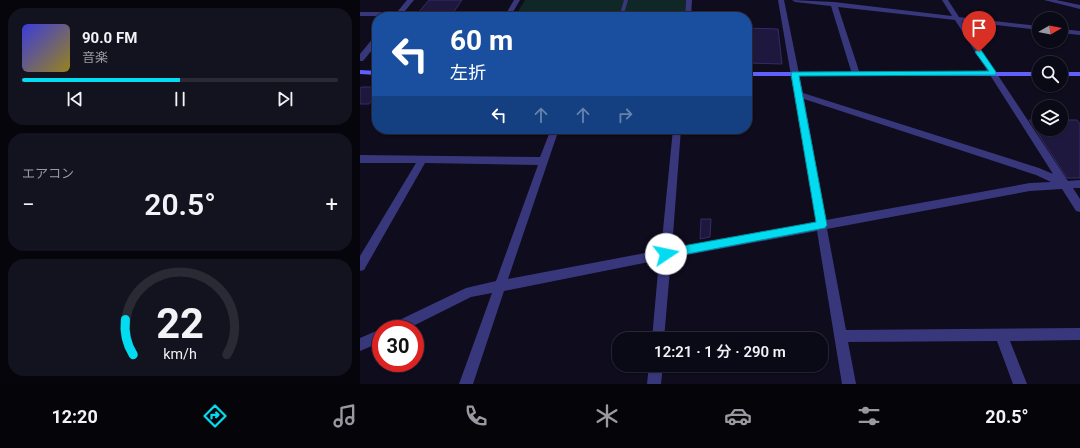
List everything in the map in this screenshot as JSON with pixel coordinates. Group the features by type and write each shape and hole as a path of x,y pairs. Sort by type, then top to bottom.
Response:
{"main road":[{"path":"360,72 372,73"},
{"path":"752,74 1032,74"},
{"path":"1068,74 1080,74"}],"street":[{"path":"401,12 411,0"},
{"path":"510,12 517,0"},
{"path":"688,12 689,0"},
{"path":"781,0 849,384"},
{"path":"795,0 888,8 1032,27"},
{"path":"945,0 1080,208"},
{"path":"1048,0 1080,7"},
{"path":"834,4 856,74"},
{"path":"360,14 372,14"},
{"path":"1068,32 1080,33"},
{"path":"360,59 372,45"},
{"path":"799,95 1039,172 1064,184"},
{"path":"466,384 553,134"},
{"path":"659,332 677,134"},
{"path":"360,159 544,161"},
{"path":"360,266 422,159"},
{"path":"412,320 470,292 499,286 1030,187 1080,184"},
{"path":"841,336 1080,334"},
{"path":"1001,335 1020,384"},
{"path":"360,345 372,339"},
{"path":"654,384 655,372"}],"lane":[{"path":"622,12 626,0"}],"green space":[{"path":"525,0 686,0 685,12 518,12"}],"building":[{"path":"429,0 462,0 454,12 419,12"},
{"path":"752,28 778,29 782,64 752,63"},
{"path":"372,87 372,100 369,104 360,104 360,88"},
{"path":"1068,120 1077,120 1080,124 1080,178 1067,178 1039,136 1068,136"},
{"path":"701,219 711,219 710,237 700,239"}],"route":[{"path":"666,254 822,225 795,74 994,74 979,52"}]}
